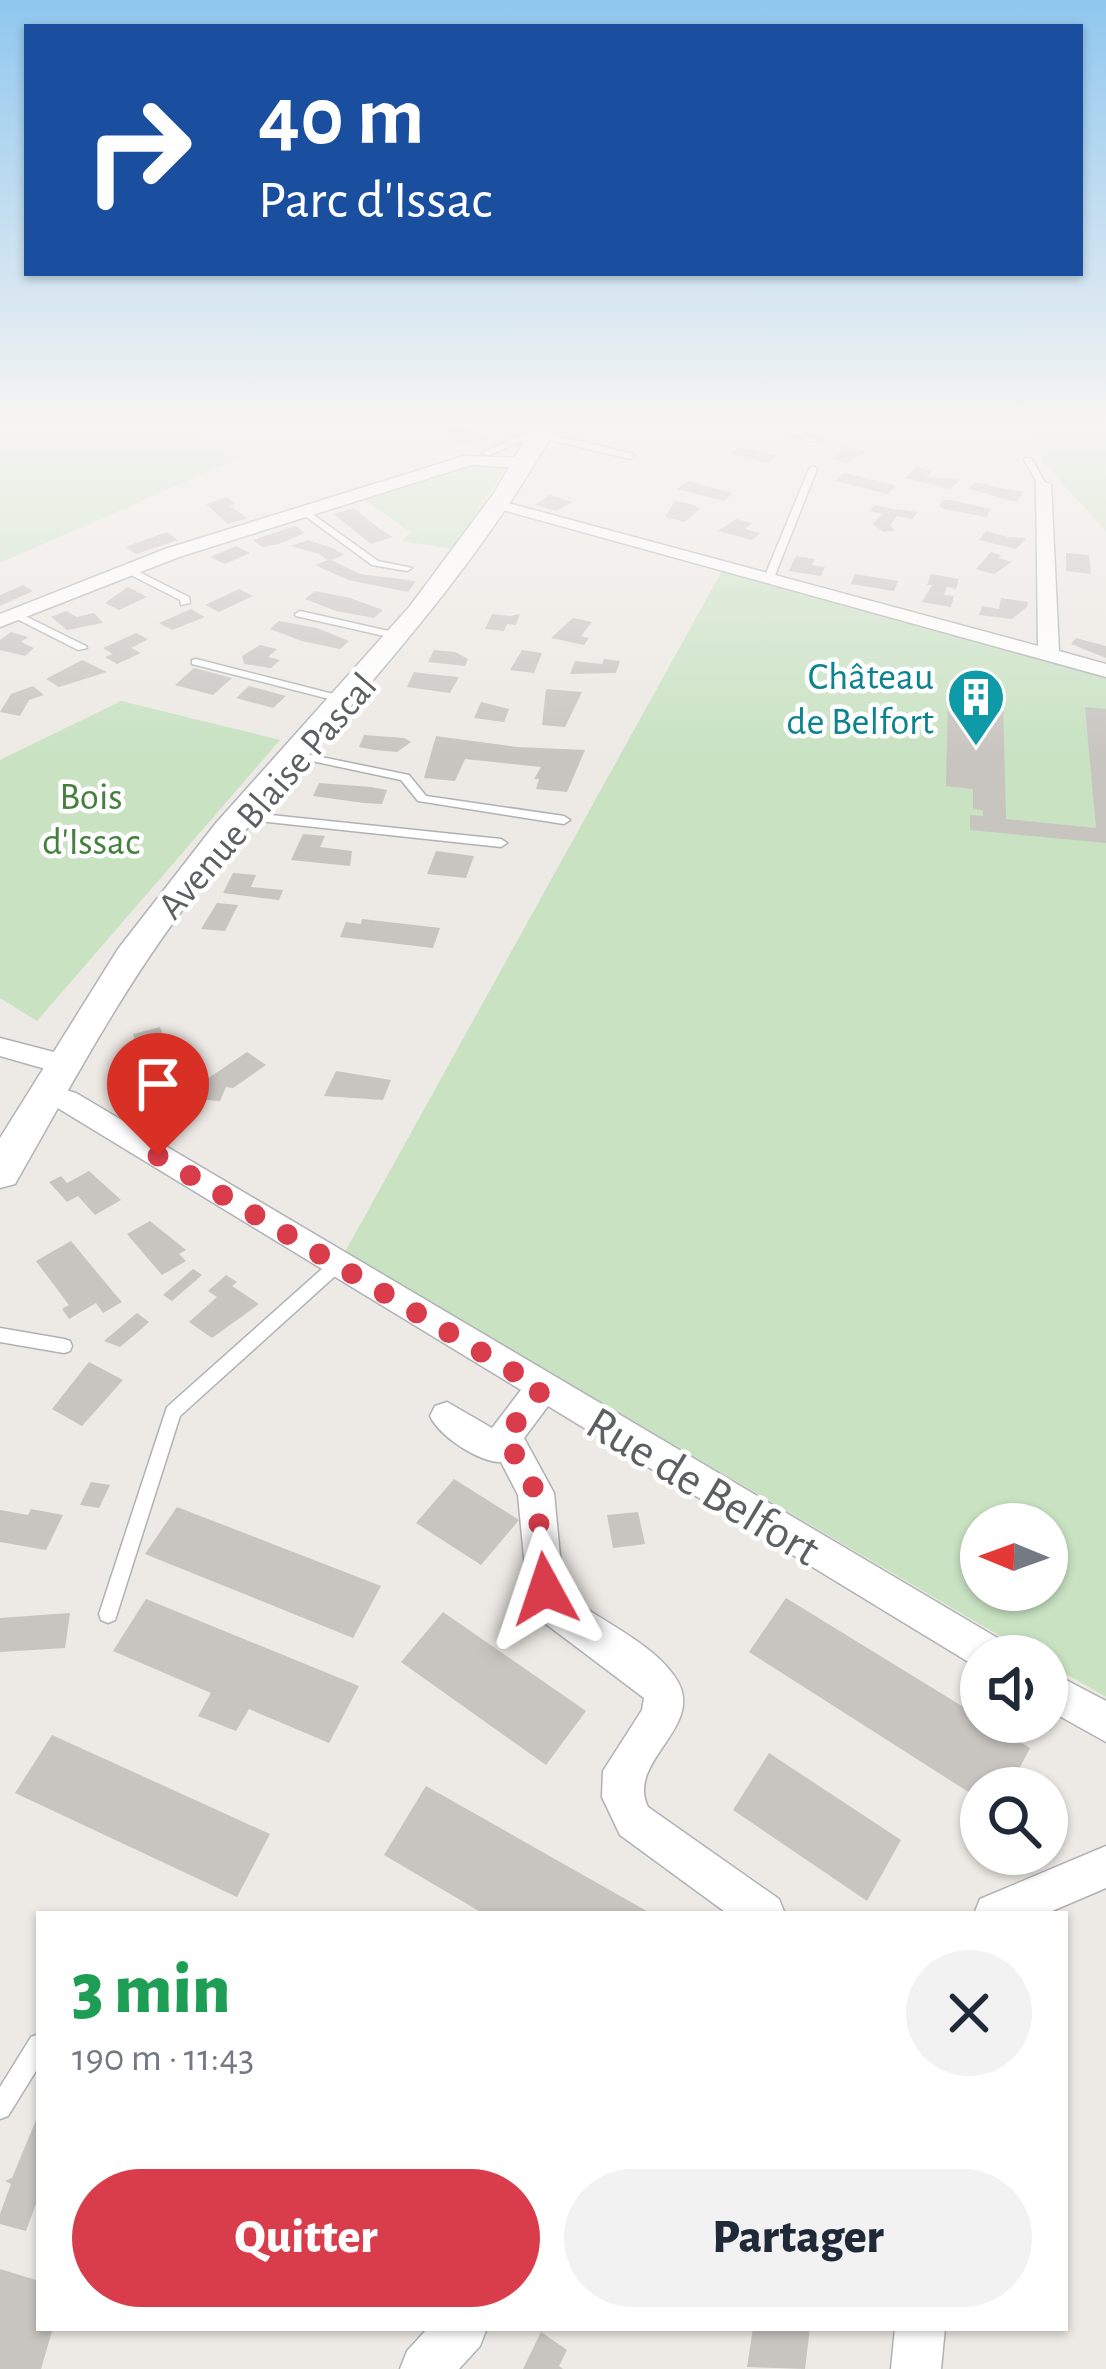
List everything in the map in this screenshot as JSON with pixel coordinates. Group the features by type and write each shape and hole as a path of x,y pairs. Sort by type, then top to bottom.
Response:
{"main road":[{"name":"Avenue Blaise Pascal","path":"0,1173 140,943 242,816 403,638 478,537"}],"street":[{"path":"8,618 126,569 226,537"},
{"path":"615,537 1106,671"},
{"path":"1044,537 1049,655"},
{"path":"0,1048 63,1064"},
{"name":"Rue de Belfort","path":"45,1094 66,1100 960,1636"},
{"path":"447,1416 495,1449 542,1389"},
{"path":"505,1437 536,1492 545,1589 555,1609 652,1678 664,1694 661,1717 623,1771 622,1797 634,1821 760,1911"},
{"path":"1068,1700 1106,1723"},
{"path":"1002,1911 1106,1868"},
{"path":"425,2369 459,2331"},
{"path":"916,2369 920,2331"}],"lane":[{"path":"340,537 375,562 407,568"},
{"path":"769,578 786,537"},
{"path":"126,569 185,603"},
{"path":"300,614 403,638"},
{"path":"8,618 82,647"},
{"path":"196,662 347,700"},
{"path":"297,755 405,777 422,799 564,820"},
{"path":"242,816 502,843"},
{"path":"108,1614 172,1412 338,1264"},
{"path":"0,1335 64,1346"},
{"path":"0,2108 36,2049"}],"green space":[{"path":"0,537 60,537 0,563"},
{"path":"406,537 461,537 453,549 402,541"},
{"path":"722,571 1106,677 1106,1697 1068,1675 1068,1635 998,1635 345,1252"},
{"name":"Bois d'Issac","path":"121,701 280,740 37,1021 0,998 0,760"}],"building":[{"path":"154,537 178,540 136,554 125,547"},
{"path":"263,537 297,537 262,547 253,540"},
{"path":"362,537 393,537 371,544"},
{"path":"982,537 1026,538 1016,549 979,540"},
{"path":"308,540 335,549 344,555 331,560 360,574 416,581 408,592 348,580 315,565 328,560 319,554 291,546"},
{"path":"236,546 250,553 225,564 210,557"},
{"path":"991,552 1012,562 994,574 976,569"},
{"path":"1066,553 1089,555 1091,574 1066,571"},
{"path":"796,556 815,559 812,565 825,567 821,576 789,571"},
{"path":"855,574 898,581 894,591 851,584"},
{"path":"931,574 959,579 956,589 947,587 944,595 954,596 951,607 922,602 932,585 927,585"},
{"path":"23,585 33,591 0,606 0,595"},
{"path":"128,587 147,597 119,610 105,603"},
{"path":"239,589 253,596 219,612 205,605"},
{"path":"315,591 383,610 374,618 336,611 305,599"},
{"path":"1001,598 1028,602 1027,607 1012,619 979,615 982,606 999,609"},
{"path":"191,609 205,617 172,630 159,623"},
{"path":"66,611 77,617 94,613 103,623 67,630 51,617"},
{"path":"492,614 520,614 516,625 507,624 504,631 485,629"},
{"path":"573,618 592,622 581,636 589,638 584,645 551,638"},
{"path":"279,621 317,628 349,641 340,649 302,641 270,629"},
{"path":"11,632 28,637 21,642 34,648 25,656 0,650 0,640"},
{"path":"136,633 148,639 131,648 141,653 117,664 105,657 113,654 103,648"},
{"path":"1076,638 1106,646 1106,658 1071,644"},
{"path":"260,645 277,649 268,657 280,660 271,668 244,664 242,656"},
{"path":"434,650 468,659 465,666 428,662"},
{"path":"522,650 542,653 534,673 510,670"},
{"path":"604,659 620,661 616,673 570,674 575,661 602,664"},
{"path":"82,660 107,672 59,687 46,679"},
{"path":"194,668 232,678 213,695 175,685"},
{"path":"414,672 459,677 450,693 407,687"},
{"path":"33,686 44,695 29,700 20,716 0,712 11,694"},
{"path":"249,686 286,696 273,708 236,698"},
{"path":"546,689 582,692 565,727 542,725"},
{"name":"Château de Belfort","path":"948,694 1003,700 1006,819 1096,828 1085,707 1106,709 1106,843 970,830 970,815 983,816 983,810 973,809 973,789 946,786"},
{"path":"481,702 509,709 504,722 474,718"},
{"path":"364,735 411,742 397,752 375,750 359,747"},
{"path":"436,736 585,750 567,792 536,789 539,779 534,779 541,767 465,759 455,781 424,778"},
{"path":"319,783 387,790 382,804 364,803 313,796"},
{"path":"303,834 325,836 320,847 352,851 350,866 291,860"},
{"path":"436,851 474,856 466,878 427,874"},
{"path":"233,873 256,875 251,887 283,890 279,900 223,893"},
{"path":"217,903 238,905 225,931 201,929"},
{"path":"362,919 440,928 433,948 340,937 346,922 361,924"},
{"path":"160,1027 173,1060 149,1066 152,1077 126,1083 121,1062 141,1057 133,1034"},
{"path":"247,1052 266,1065 233,1088 226,1087 220,1101 198,1099 207,1079"},
{"path":"336,1071 391,1080 383,1100 324,1096"},
{"path":"89,1171 121,1200 95,1215 78,1196 67,1202 49,1182 61,1176 67,1183"},
{"path":"150,1221 186,1250 179,1254 186,1261 162,1275 127,1234"},
{"path":"71,1241 122,1302 103,1313 96,1303 69,1319 62,1309 69,1305 36,1261"},
{"path":"193,1269 202,1275 172,1301 163,1295"},
{"path":"226,1275 237,1282 232,1286 259,1304 212,1338 189,1322 217,1297 208,1291"},
{"path":"137,1313 149,1322 138,1332 120,1347 104,1341"},
{"path":"89,1362 123,1380 82,1426 52,1409"},
{"path":"454,1479 519,1520 481,1565 416,1523"},
{"path":"91,1482 110,1485 99,1508 80,1505"},
{"path":"177,1507 381,1586 353,1638 145,1554"},
{"path":"31,1509 63,1515 46,1550 0,1542 0,1510 28,1515"},
{"path":"638,1512 645,1544 613,1548 607,1515"},
{"path":"786,1598 960,1705 960,1743 1022,1743 1030,1748 1020,1767 960,1767 960,1787 749,1652"},
{"path":"146,1599 359,1686 329,1743 249,1709 236,1731 198,1716 211,1693 113,1651"},
{"path":"443,1612 586,1711 546,1765 401,1662"},
{"path":"70,1613 65,1648 0,1652 0,1618"},
{"path":"52,1735 270,1834 237,1897 15,1793"},
{"path":"769,1753 901,1840 867,1901 733,1810"},
{"path":"426,1786 647,1911 479,1911 384,1855"},
{"path":"36,2120 36,2204 26,2231 0,2224 11,2184 5,2181 12,2178"},
{"path":"0,2269 36,2280 36,2331 52,2331 41,2369 0,2369"},
{"path":"753,2331 810,2331 805,2369 747,2367"},
{"path":"541,2332 567,2350 559,2366 563,2369 523,2369"}],"place":[{"name":"Château de Belfort","path":"976,748"}],"route":[{"path":"158,1156 542,1389 505,1437 536,1492 545,1589"}]}
